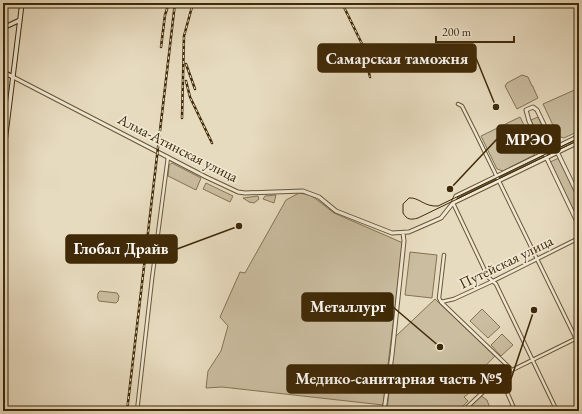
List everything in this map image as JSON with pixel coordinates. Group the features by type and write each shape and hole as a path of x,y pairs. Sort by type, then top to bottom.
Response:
{"main road":[{"path":"3,157 22,3"},
{"path":"3,28 20,20"},
{"name":"Алма-Атинская улица","path":"3,72 13,77"}],"street":[{"name":"Алма-Атинская улица","path":"13,77 206,177 238,192 257,193 304,191 319,197 336,211 392,233 403,233 419,228 441,218 453,203 456,196 579,136"},
{"path":"458,104 462,106 577,338 579,345"},
{"path":"579,197 537,110 533,107 526,110 526,116 579,226"},
{"name":"Алма-Атинская улица","path":"453,203 579,142"},
{"path":"137,411 168,157"},
{"path":"453,203 488,277 496,284 557,411"},
{"path":"384,411 394,340 404,242 403,233"},
{"name":"Путейская улица","path":"441,302 454,299 493,281 579,238"},
{"path":"444,255 439,298 441,302 511,370"},
{"path":"463,411 500,376 577,338"},
{"path":"500,376 513,406"}],"shaded area":[{"path":"522,75 528,77 538,98 517,109 505,86 507,83"},
{"path":"579,88 579,131 564,138 558,136 543,104"},
{"path":"520,117 536,149 534,155 503,171 497,169 481,136"},
{"path":"538,117 551,145 544,148 531,120"},
{"path":"559,158 579,199 579,222 550,162"},
{"path":"172,163 201,178 196,190 168,176 169,165"},
{"path":"206,183 233,196 230,202 203,189"},
{"path":"299,193 310,195 334,213 403,243 383,405 222,387 206,388 208,371 221,351 228,326 220,317 240,272 245,273 286,200"},
{"path":"276,195 274,203 263,199 265,196"},
{"path":"258,196 259,199 254,203 243,198"},
{"path":"410,252 437,255 432,298 405,295"},
{"path":"100,291 117,293 119,296 118,301 116,303 99,301 98,293"},
{"path":"435,299 495,356 464,388 469,393 464,397 468,401 458,411 387,411 395,337"},
{"path":"482,309 500,327 488,338 470,321"},
{"path":"502,334 513,345 501,356 491,345"},
{"path":"480,395 487,400 491,411 461,411"}],"tram line":[{"path":"579,138 438,206 429,205 416,199 409,198 403,204 403,213 409,219 418,218 579,140"}],"railway":[{"path":"161,47 165,15 169,3"},
{"path":"127,411 175,3"},
{"path":"182,118 184,36 193,3"},
{"path":"342,3 362,44 370,77"},
{"path":"186,64 195,89"},
{"path":"186,81 190,97 212,143"}],"place":[{"name":"Самарская таможня","path":"496,107"},
{"name":"МРЭО","path":"450,189"},
{"name":"Глобал Драйв","path":"239,226"},
{"name":"Медико-санитарная часть №5","path":"534,310"},
{"name":"Металлург","path":"440,347"}]}
